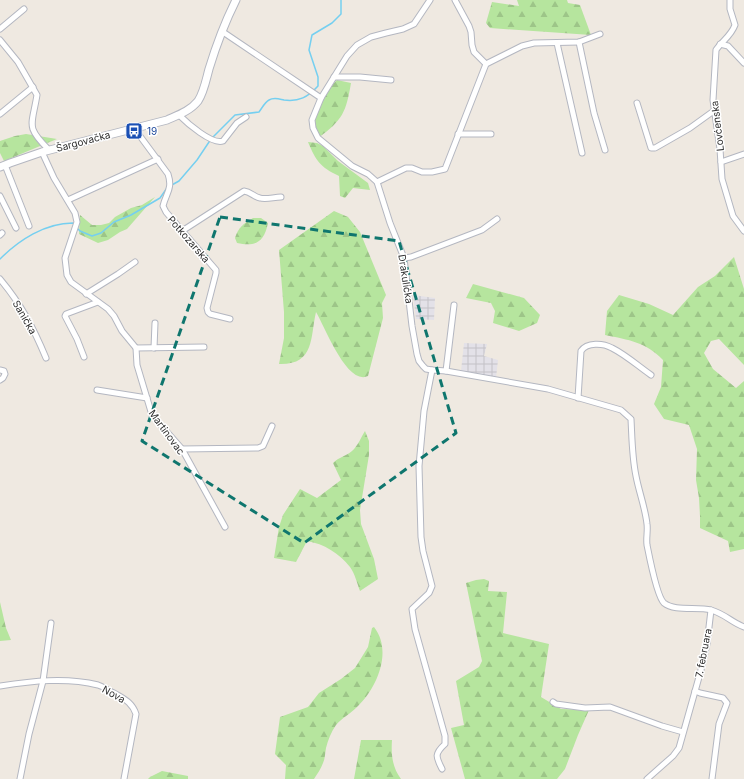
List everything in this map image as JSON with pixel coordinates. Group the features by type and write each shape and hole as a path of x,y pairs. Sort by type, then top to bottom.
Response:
{"street":[{"name":"Šargovačka","path":"2,166 46,151 167,120 190,109 198,101 202,93 209,68 236,0"},
{"path":"430,0 414,24 403,29 386,32 371,37 357,45 347,56 321,98 312,120 313,128 318,138 352,166 368,174 377,182 406,168 412,168 422,172 432,172 445,169 486,64 522,46 534,43 579,42 600,34"},
{"path":"455,0 469,26 474,52 486,64"},
{"name":"Lovćenska","path":"730,0 730,9 735,25 729,36 716,50 713,100 722,179 733,216 744,231"},
{"path":"0,29 24,9"},
{"path":"223,32 321,98"},
{"path":"0,40 18,62 37,95 32,120 32,130 46,151 54,178 76,213 77,222 65,258 65,269 67,276 71,282 114,316 122,331 136,348 204,347"},
{"path":"579,42 594,113 605,150"},
{"path":"557,43 582,153"},
{"path":"720,44 728,46 744,63"},
{"path":"334,77 360,76 390,80"},
{"path":"0,114 33,87"},
{"path":"637,103 651,148 655,148 690,128 715,110"},
{"path":"179,115 191,126 212,139 221,142 237,123 246,118"},
{"name":"Potkozarska","path":"134,128 168,174 170,189 163,206 166,212 216,270 207,308 208,312 210,314 230,319"},
{"path":"458,134 491,134"},
{"path":"721,162 744,154"},
{"path":"68,200 158,159"},
{"path":"2,166 29,226"},
{"name":"Drakulićka","path":"377,182 390,223 404,258 412,326 419,361 426,370 432,370"},
{"path":"182,231 244,191 263,199 281,197"},
{"path":"0,196 16,228"},
{"path":"404,258 411,257 482,230 497,219"},
{"path":"86,294 135,262"},
{"name":"Sanička","path":"0,279 22,308 33,327 46,358"},
{"path":"84,357 77,339 65,316 66,314 98,302"},
{"path":"446,371 454,305"},
{"path":"154,348 155,323"},
{"path":"578,398 581,351 585,346 592,344 611,347 651,375"},
{"name":"Martinovac","path":"136,348 137,366 152,415 182,449 225,527"},
{"path":"0,370 4,371 5,374 0,380"},
{"path":"442,769 436,757 437,751 445,744 445,736 415,629 412,609 429,594 432,586 423,552 421,536 419,466 424,411 432,370 446,371 548,389 621,410 631,419 633,456 636,476 648,528 647,543 658,593 663,602 671,607 686,609 703,607 722,613 732,621 744,627"},
{"path":"97,390 146,398"},
{"path":"182,449 258,448 263,446 272,426"},
{"name":"7. februara","path":"647,779 676,753 679,748 707,644 711,610"},
{"path":"20,779 29,734 43,681 51,623"},
{"name":"Nova","path":"0,686 34,681 76,682 99,685 127,700 133,706 136,714 124,779"},
{"path":"695,691 700,694 723,698 727,703 719,724 712,779"},
{"path":"553,702 556,704 582,708 610,707 683,732"}],"highlighted area":[{"path":"220,217 399,241 456,433 304,543 142,441"}],"shaded area":[{"path":"413,295 435,298 434,320 416,319"},
{"path":"464,343 487,344 484,356 498,360 496,378 461,371"}],"green space":[{"path":"517,0 567,0 568,3 580,5 591,35 490,28 486,23 492,2 519,6"},
{"path":"337,80 351,83 345,108 342,115 333,126 318,138 314,130 314,116 324,96"},
{"path":"26,134 57,139 4,161 0,153 0,141"},
{"path":"308,142 317,143 323,146 338,161 368,183 370,190 353,188 345,198 340,196 339,176 327,170 319,163"},
{"path":"155,197 127,229 108,240 98,243 79,234 80,215 92,225 101,225 109,223 115,217 131,208 142,205"},
{"path":"334,211 348,217 360,232 386,295 382,303 383,318 368,376 360,377 352,372 345,364 316,312 309,348 305,355 299,360 291,363 279,364 284,338 284,312 279,250"},
{"path":"253,218 261,218 268,223 264,235 258,242 249,244 237,243 235,238 239,229"},
{"path":"734,257 744,289 744,365 719,339 711,341 704,353 713,369 736,388 744,381 744,549 730,552 728,541 700,528 699,498 696,480 697,449 689,425 664,419 654,404 661,387 663,360 644,345 605,335 607,311 619,295 649,304 673,315 698,287 715,276"},
{"path":"473,284 524,298 540,315 537,323 519,331 493,323 495,311 491,303 466,298"},
{"path":"365,431 369,441 369,455 360,510 361,524 374,559 378,579 360,591 353,573 346,562 336,553 319,544 307,541 296,562 274,558 279,527 283,515 300,489 317,498 341,480 333,463 354,449"},
{"path":"484,579 489,581 488,591 507,592 503,633 549,644 541,697 561,709 589,710 565,769 557,779 465,779 451,728 464,725 456,681 479,667 482,661 466,583"},
{"path":"0,602 6,628 11,640 0,641"},
{"path":"374,627 380,637 382,658 380,669 371,690 357,707 334,728 326,748 324,761 314,779 285,779 286,765 275,754 280,717 308,707 319,693 355,668 368,647 372,628"},
{"path":"361,740 392,740 393,760 401,779 354,779"},
{"path":"162,771 188,776 188,779 148,779"}],"waterway":[{"path":"170,186 179,181 197,160 211,139 235,115 259,112 266,102 276,98 284,100 303,98 318,86 318,77 309,50 312,35 332,23 341,14 341,0"},
{"path":"77,228 80,231 92,236 101,233 114,222 131,215 160,198 167,188"},
{"path":"0,259 15,245 43,229 63,224 73,223 75,225"}],"place":[{"name":"19","path":"134,131"}]}
